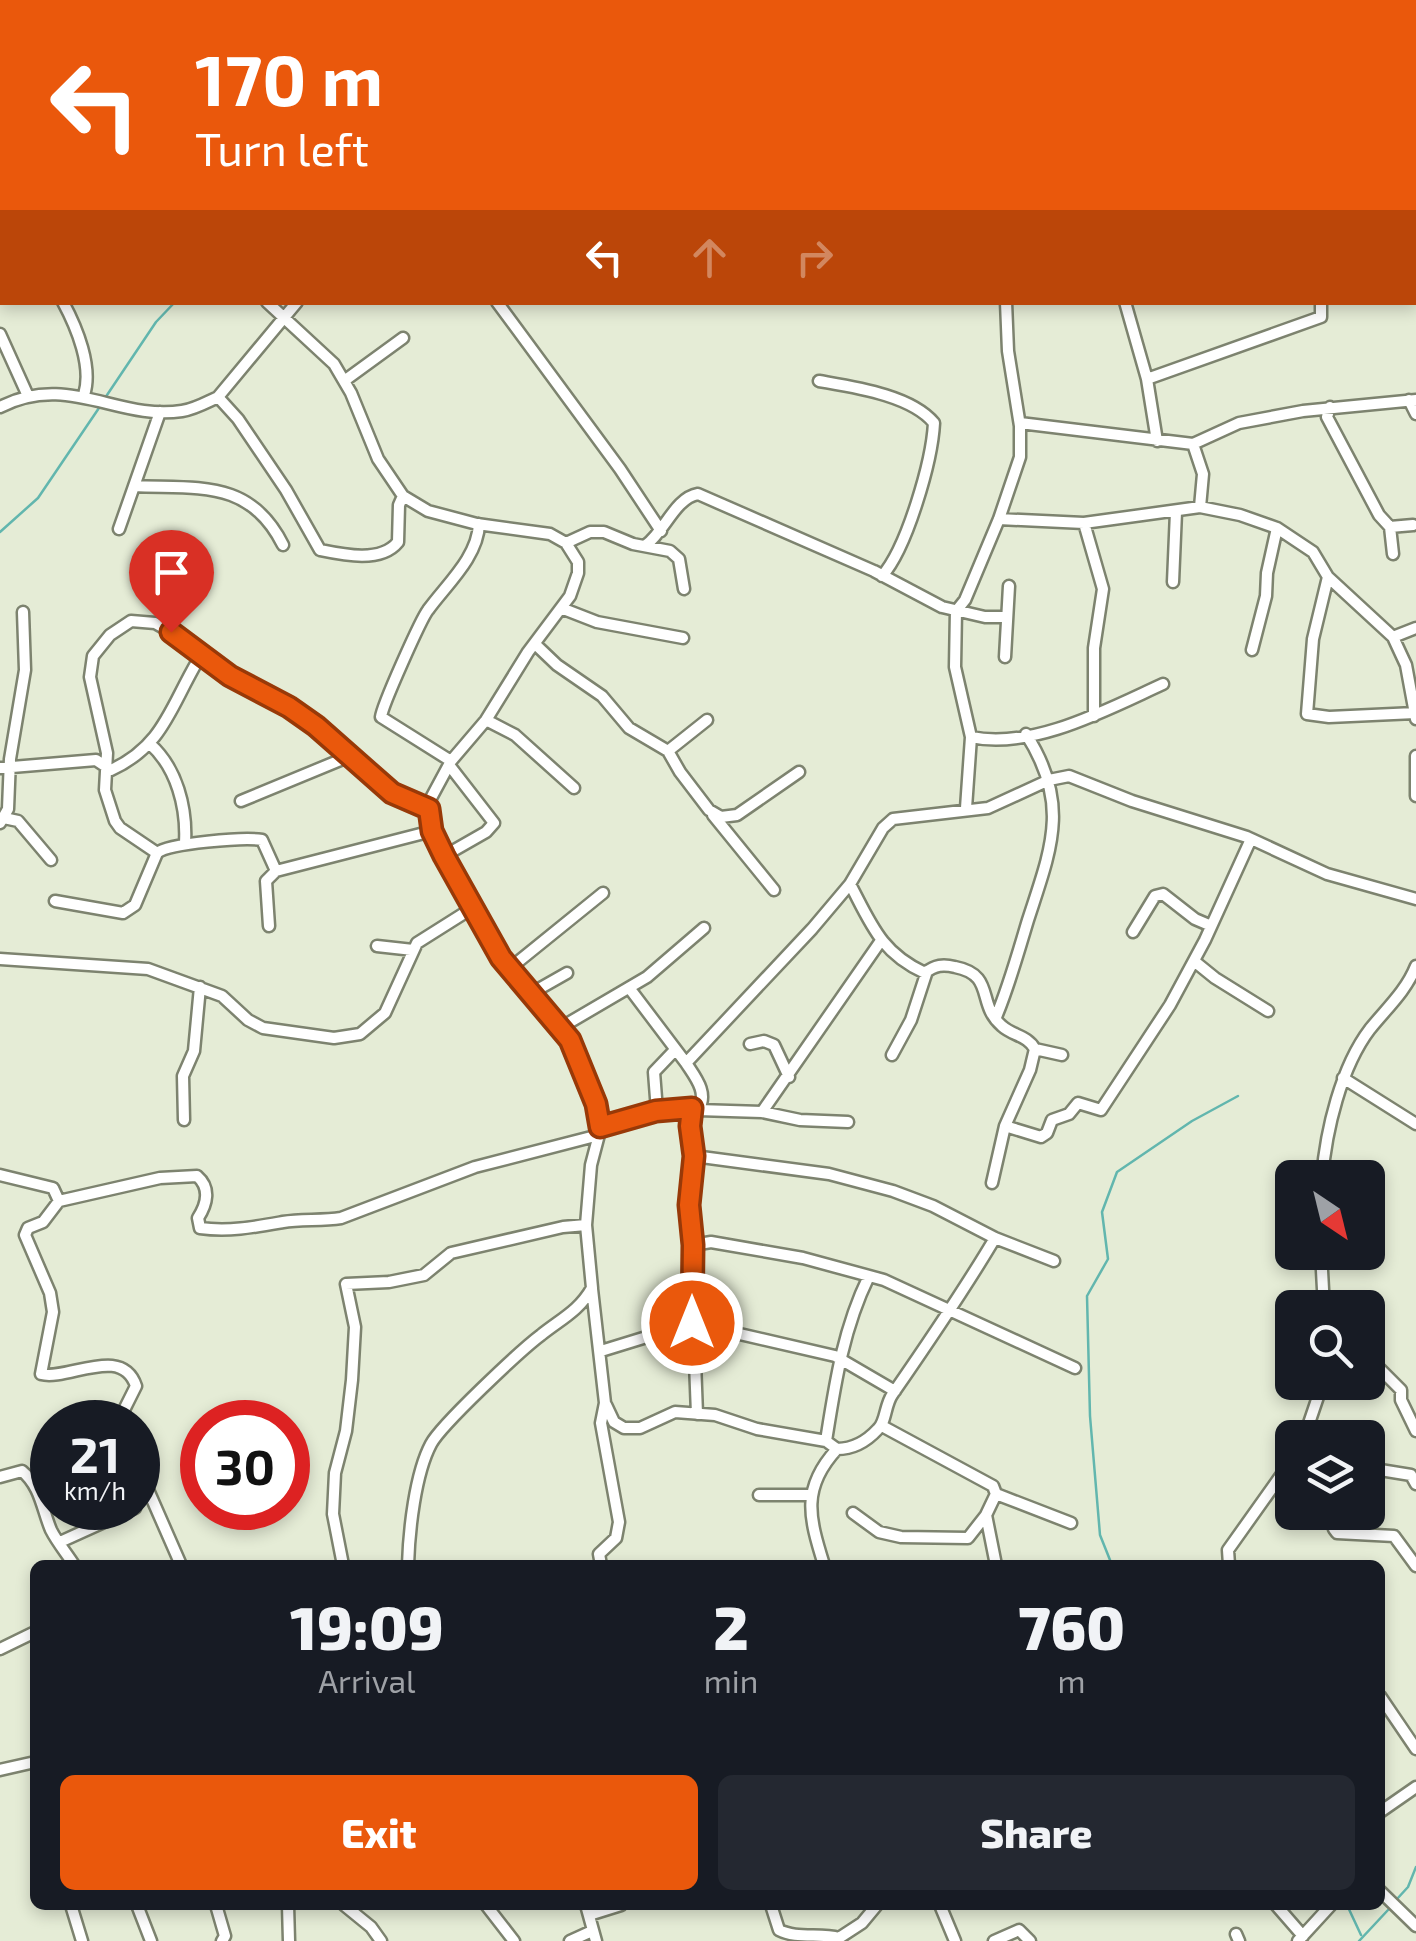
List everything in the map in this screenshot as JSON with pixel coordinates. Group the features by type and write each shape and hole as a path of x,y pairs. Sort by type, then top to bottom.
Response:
{"street":[{"path":"64,305 86,368 89,397"},
{"path":"270,305 334,364 378,460 403,496 428,511 478,524 534,529 566,543 576,555 578,574 561,608 486,720 450,763 429,809 432,831 444,856 509,969 560,1028 582,1062 596,1104 600,1131 591,1165 586,1225 606,1403 614,1422 624,1428 640,1428 675,1412 715,1415 757,1429 826,1441 837,1449 848,1449 882,1426 888,1402 995,1238"},
{"path":"0,407 28,396 49,394 89,397 160,412 183,411 218,396 294,305"},
{"path":"499,305 661,531"},
{"path":"966,808 971,736 955,667 955,609 999,520 1020,458 1020,423 1008,351 1006,305"},
{"path":"1126,305 1148,379 1158,441"},
{"path":"1148,379 1321,317 1321,305"},
{"path":"0,334 28,396"},
{"path":"344,381 403,338"},
{"path":"818,382 878,394 924,413 934,423 931,448 908,528 892,564 882,576"},
{"path":"218,396 238,418 286,490 320,550 365,556 389,551 398,542 398,506 403,496"},
{"path":"1020,423 1193,444 1239,423 1330,407 1413,400 1416,414"},
{"path":"1330,407 1327,416 1378,515 1390,527 1393,554"},
{"path":"119,529 160,412"},
{"path":"1193,444 1203,474 1200,507"},
{"path":"134,486 227,491 270,520 283,546"},
{"path":"646,545 686,498 698,494 955,609 1005,618"},
{"path":"999,520 1084,523 1200,507 1277,528 1313,552 1328,576 1393,638 1406,664 1416,716 1329,718 1307,714 1313,639 1328,576"},
{"path":"1174,582 1176,512"},
{"path":"1084,523 1103,589 1094,648 1094,716"},
{"path":"444,856 486,832 494,823 450,763 380,717 426,612 476,542 478,524"},
{"path":"1390,527 1413,524"},
{"path":"1252,650 1277,528"},
{"path":"566,543 590,532 604,532 633,544 670,551 678,560 684,589"},
{"path":"1005,657 1008,586"},
{"path":"561,608 597,622 683,638"},
{"path":"2,821 10,792 5,767 24,670 23,612"},
{"path":"157,853 115,821 104,790 104,734 90,676 93,656 131,620 155,623 246,686 289,707 392,793 429,809"},
{"path":"1393,638 1416,628"},
{"path":"535,644 557,665 602,696 630,728 668,751 774,890"},
{"path":"5,767 96,760 111,770 138,756 173,712 197,662 204,658"},
{"path":"971,736 992,741 1066,728 1163,684"},
{"path":"486,720 515,734 574,788"},
{"path":"668,751 707,720"},
{"path":"996,1017 1052,849 1049,780 1026,734"},
{"path":"150,744 162,754 177,786 185,812 186,843"},
{"path":"241,802 350,756"},
{"path":"1416,756 1416,796"},
{"path":"710,810 721,817 737,815 800,772"},
{"path":"686,1063 791,953 850,884 892,819 988,808 1049,780 1069,776 1083,780 1132,801 1250,839 1327,874 1416,899"},
{"path":"2,821 10,817 18,821 51,860"},
{"path":"269,926 266,880 276,871 432,831"},
{"path":"1005,1126 1041,1137 1052,1120 1069,1114 1078,1103 1101,1110 1154,1034 1224,903 1250,839"},
{"path":"55,901 123,912 132,909 157,853 186,843 262,840 276,871"},
{"path":"850,884 880,942 920,971 942,965 975,971 1002,1026 1031,1042 1034,1049 1030,1070 1005,1126 992,1182"},
{"path":"509,969 603,892"},
{"path":"1133,932 1155,896 1163,894 1210,926"},
{"path":"0,959 148,969 222,996 248,1020 264,1028 314,1038 360,1034 385,1014 424,936 474,907"},
{"path":"560,1028 630,989 704,928"},
{"path":"762,1112 880,942"},
{"path":"377,946 414,950"},
{"path":"1194,960 1215,978 1268,1010"},
{"path":"1326,1160 1343,1078 1370,1030 1400,994 1416,966"},
{"path":"892,1056 928,971"},
{"path":"530,994 567,973"},
{"path":"184,1120 183,1076 194,1051 200,987"},
{"path":"630,989 701,1088 702,1104 695,1109 690,1126 694,1156 689,1205 697,1414"},
{"path":"750,1044 764,1041 774,1046 789,1077"},
{"path":"1034,1049 1062,1056"},
{"path":"656,1111 654,1072 675,1050"},
{"path":"1343,1078 1416,1124"},
{"path":"129,1400 136,1386 128,1374 114,1366 41,1374 52,1312 46,1283 25,1235 28,1228 43,1222 59,1201 160,1178 197,1176 207,1192 198,1218 200,1228 252,1229 288,1221 327,1220 475,1167 656,1111 762,1112 800,1120 848,1122"},
{"path":"694,1156 829,1174 906,1196 1054,1261"},
{"path":"0,1175 53,1188 59,1201"},
{"path":"342,1560 333,1514 335,1473 346,1431 355,1327 346,1284 424,1275 451,1253 586,1225"},
{"path":"693,1245 711,1242 804,1258 884,1280 1075,1368"},
{"path":"826,1441 839,1358 869,1276"},
{"path":"408,1560 421,1473 432,1442 541,1335 570,1317 592,1288"},
{"path":"601,1351 692,1323 839,1358 895,1392"},
{"path":"1385,1375 1400,1390 1416,1431"},
{"path":"601,1560 600,1554 619,1532 601,1423 606,1403"},
{"path":"853,1513 878,1532 930,1540 968,1538 986,1516 996,1494 985,1481 882,1426"},
{"path":"823,1560 810,1495 816,1476 837,1449"},
{"path":"0,1476 22,1471 28,1476 43,1501 52,1532 71,1560"},
{"path":"1385,1471 1411,1475 1416,1484"},
{"path":"1229,1560 1228,1550 1275,1484"},
{"path":"996,1494 1071,1523"},
{"path":"759,1495 810,1495"},
{"path":"986,1516 995,1560"},
{"path":"160,1521 179,1560"},
{"path":"60,1542 86,1530"},
{"path":"1334,1530 1394,1536 1416,1566"},
{"path":"0,1649 30,1634"},
{"path":"1385,1703 1416,1749"},
{"path":"0,1770 30,1763"},
{"path":"1385,1809 1416,1788"},
{"path":"1385,1895 1416,1926"},
{"path":"73,1910 82,1941"},
{"path":"140,1910 152,1941"},
{"path":"217,1910 225,1936 222,1941"},
{"path":"288,1910 289,1941"},
{"path":"350,1910 381,1941"},
{"path":"490,1910 514,1941"},
{"path":"570,1941 594,1936 588,1910"},
{"path":"772,1910 779,1930 788,1934 839,1938 872,1910"},
{"path":"942,1910 955,1941"},
{"path":"1280,1910 1300,1938 1326,1910"},
{"path":"994,1941 1019,1930 1030,1941"}],"waterway":[{"path":"105,398 156,322 172,305"},
{"path":"0,532 38,498 101,405"},
{"path":"1110,1560 1100,1535 1090,1416 1087,1296 1108,1259 1102,1212 1117,1172 1192,1121 1238,1096"},
{"path":"1397,1899 1408,1887 1416,1867"},
{"path":"1349,1910 1361,1935"},
{"path":"1359,1941 1388,1910"}],"route":[{"path":"171,632 230,676 316,726 392,793 429,809 432,831 444,856 501,958 570,1040 582,1062 600,1127 656,1111 692,1108 692,1323"}]}
